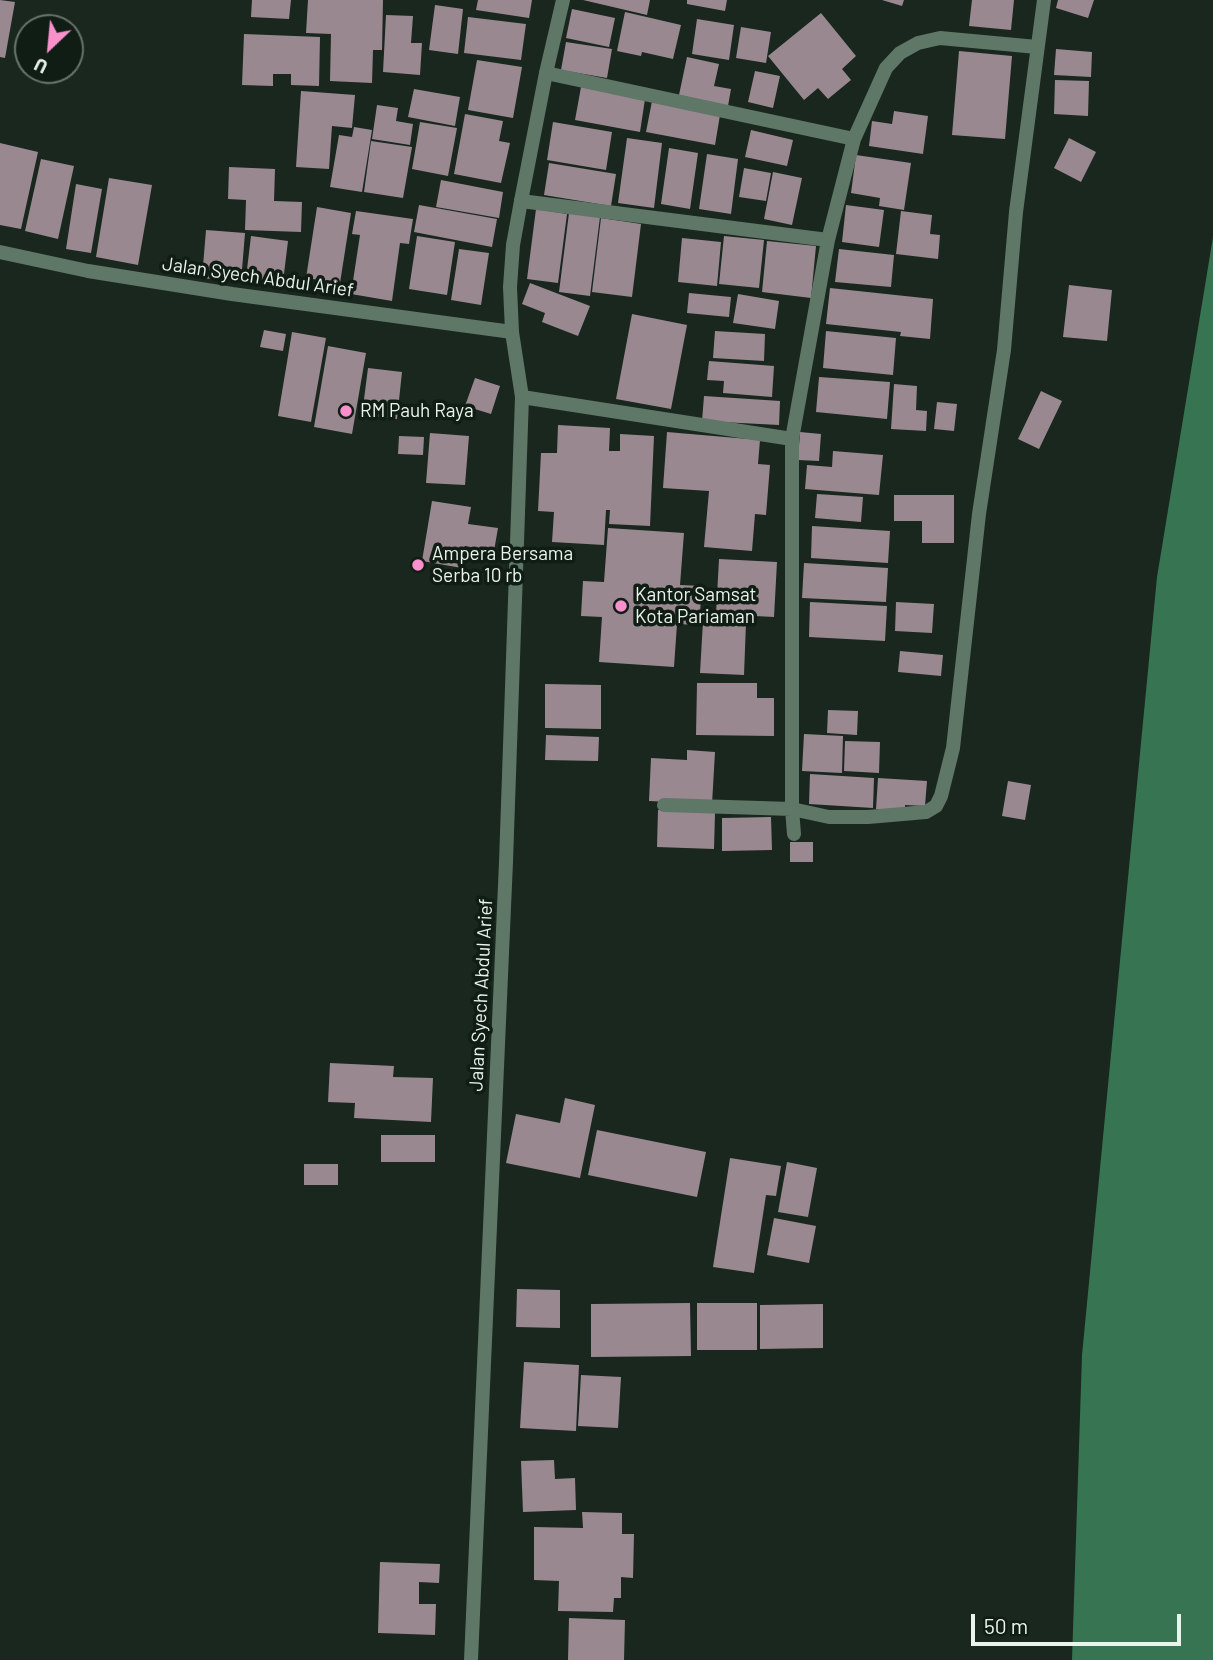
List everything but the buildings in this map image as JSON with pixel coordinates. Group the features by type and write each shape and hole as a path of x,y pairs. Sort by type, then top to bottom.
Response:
{"street":[{"name":"Jalan Syech Abdul Arief","path":"471,1660 506,862 522,397 512,332 510,287 513,245 521,201 563,0"},
{"path":"664,805 792,810 830,817 926,812 936,806 947,779 953,748 979,514 1006,337 1016,212 1044,0"},
{"path":"794,834 792,439 828,240 854,139 886,68 900,53 918,43 940,38 1037,47"},
{"path":"546,73 854,139"},
{"path":"521,201 828,240"},
{"name":"Jalan Syech Abdul Arief","path":"0,253 89,271 219,292 512,332"},
{"path":"522,397 792,439"}],"shaded area":[{"path":"1213,237 1213,1660 1072,1660 1082,1355 1157,577"}],"place":[{"name":"RM Pauh Raya","path":"346,411"},
{"name":"Ampera Bersama Serba 10 rb","path":"418,565"},
{"name":"Kantor Samsat Kota Pariaman","path":"621,606"}]}
